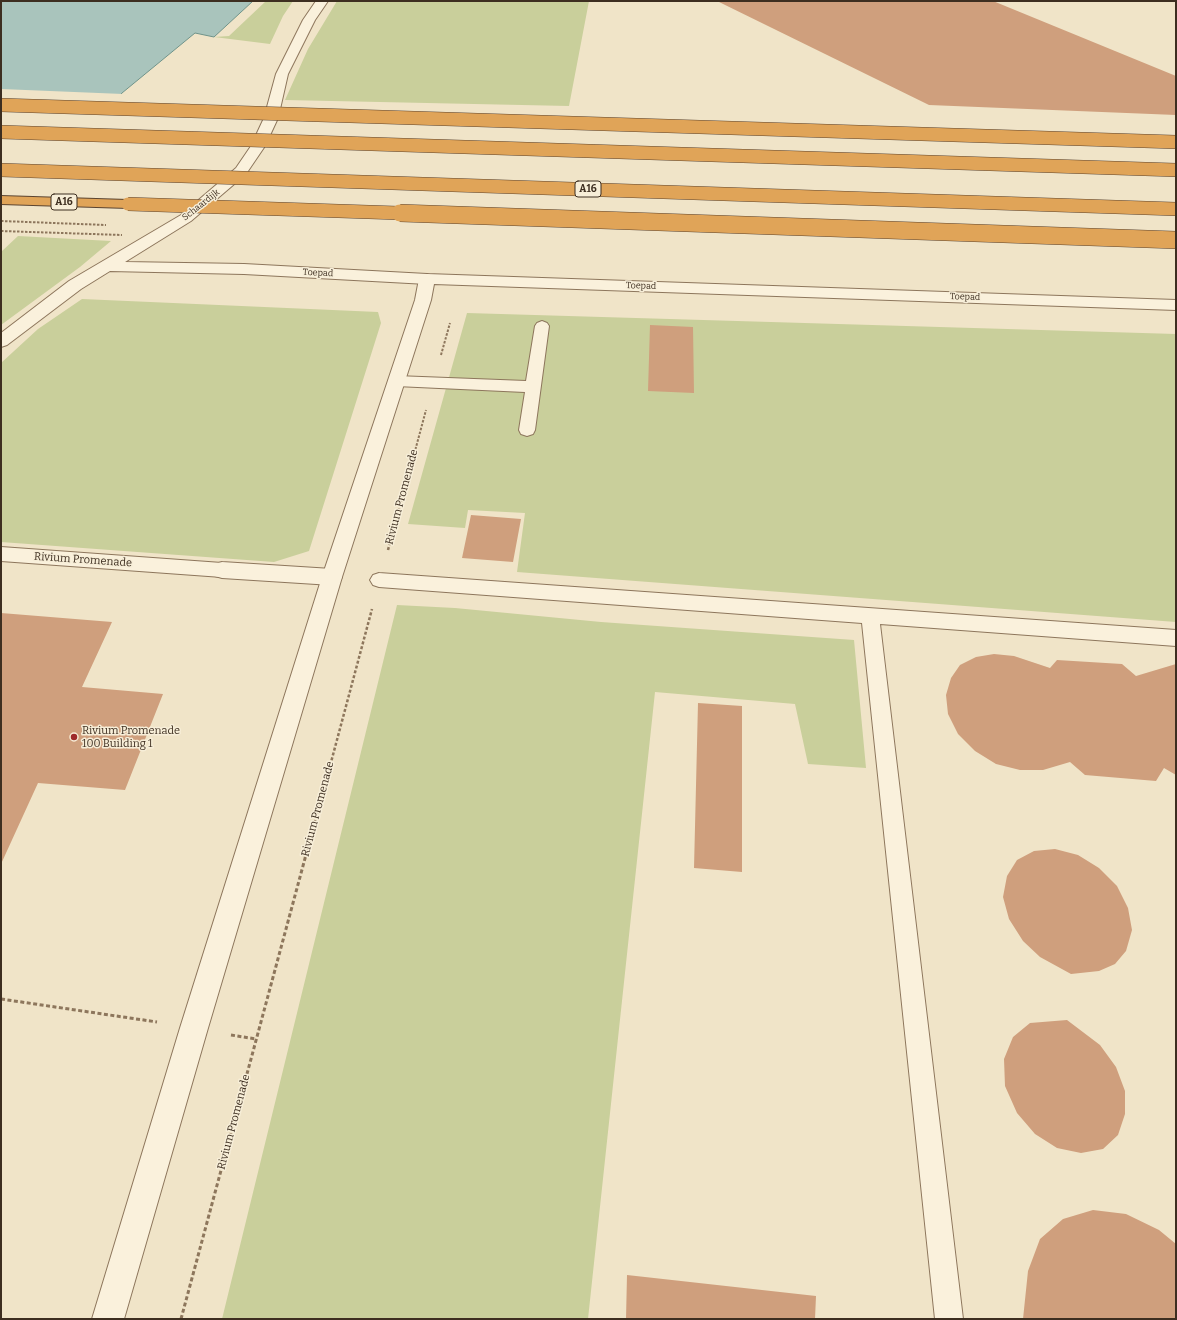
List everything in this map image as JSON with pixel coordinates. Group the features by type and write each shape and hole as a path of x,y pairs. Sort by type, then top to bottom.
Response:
{"highway":[{"path":"1,105 1176,142"},
{"path":"1,132 1176,170"},
{"name":"A16","path":"1,170 1176,209"},
{"name":"A16","path":"1,200 1176,240"}],"street":[{"name":"Schaardijk","path":"1,341 56,299 186,218 218,193 241,171 258,146 268,125 282,74 309,20 322,1"},
{"name":"Toepad","path":"107,266 244,269 427,279 1176,305"},
{"path":"108,1319 192,1036 332,577 423,300 427,279"},
{"name":"Rivium Promenade","path":"222,570 332,577"}],"lane":[{"path":"527,430 542,326"},
{"path":"396,381 533,387"},
{"name":"Rivium Promenade","path":"1,554 222,570"},
{"path":"379,580 1176,638"},
{"path":"870,616 949,1319"}],"path":[{"name":"Rivium Promenade","path":"181,1319 379,580 450,323"},
{"path":"1,999 142,1020"}],"green space":[{"path":"266,1 293,1 283,16 270,44 214,37 229,36"},
{"path":"337,1 589,1 569,106 285,100 308,49"},
{"path":"18,236 111,241 80,267 1,325 1,252"},
{"path":"82,299 378,312 381,323 309,551 274,562 1,542 1,363 38,329"},
{"path":"467,313 1176,334 1176,622 517,572 525,513 468,510 465,528 408,524"},
{"path":"397,605 455,608 601,622 854,640 866,768 808,764 795,704 655,692 588,1319 222,1319"}],"water":[{"path":"1,1 253,1 214,37 195,33 122,93 1,227"}],"pier":[{"path":"1,89 123,94 1,229"}],"building":[{"path":"717,1 993,1 1176,76 1176,115 929,105"},
{"path":"650,325 693,327 694,393 648,391"},
{"path":"471,515 521,519 513,562 462,558"},
{"name":"Rivium Promenade 100 Building 1","path":"1,613 112,622 82,687 163,694 125,790 38,783 1,864"},
{"path":"994,654 1014,656 1050,668 1057,660 1122,664 1136,676 1176,664 1176,775 1164,768 1156,781 1085,775 1070,762 1043,770 1020,770 996,764 975,751 958,734 948,714 946,695 951,678 960,665 976,657"},
{"path":"698,703 742,706 742,872 694,868"},
{"path":"1055,849 1078,855 1099,868 1117,886 1128,908 1132,930 1126,951 1115,964 1099,971 1071,974 1040,957 1023,941 1009,919 1003,897 1007,876 1017,860 1034,851"},
{"path":"1067,1020 1100,1045 1116,1067 1125,1091 1125,1114 1118,1135 1103,1149 1081,1153 1057,1148 1035,1134 1017,1113 1005,1086 1004,1059 1013,1037 1030,1023"},
{"path":"1093,1210 1126,1214 1159,1230 1176,1244 1176,1319 1023,1319 1028,1271 1040,1239 1063,1219"},
{"path":"627,1275 816,1296 815,1319 626,1319"}],"place":[{"name":"Rivium Promenade 100 Building 1","path":"74,737"}]}
